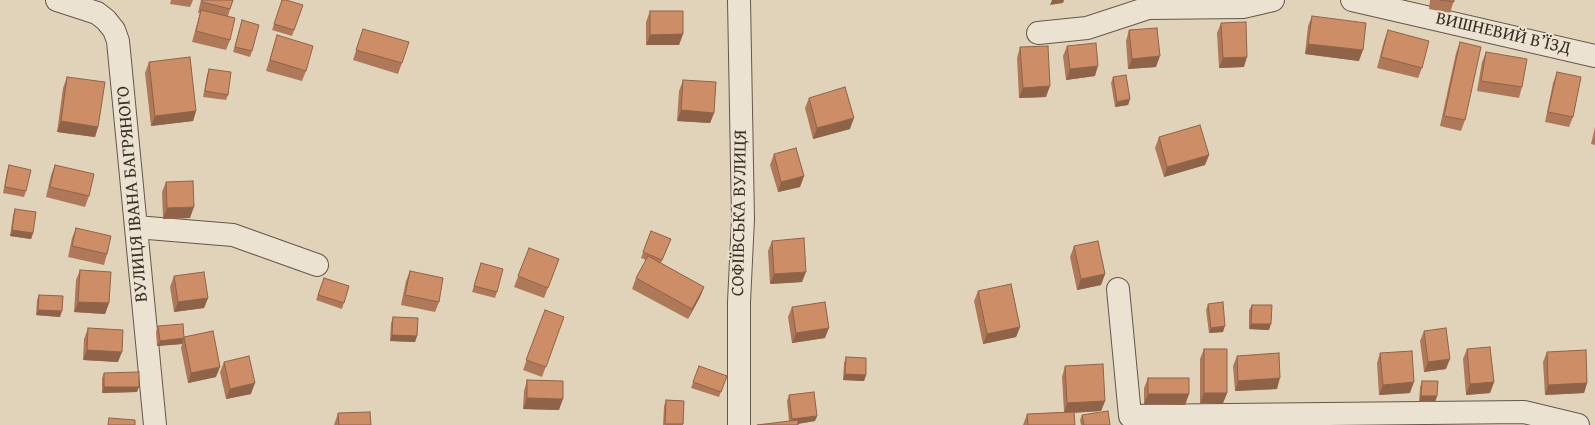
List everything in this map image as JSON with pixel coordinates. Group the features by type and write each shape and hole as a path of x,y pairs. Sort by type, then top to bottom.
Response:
{"street":[{"name":"ВУЛИЦЯ ІВАНА БАГРЯНОГО","path":"57,0 97,13 114,30 118,41 155,425"},
{"name":"СОФІЇВСЬКА ВУЛИЦЯ","path":"739,425 739,302 744,219 740,0"},
{"path":"1038,34 1087,28 1148,8 1243,6 1273,0"},
{"name":"ВИШНЕВИЙ В’ЇЗД","path":"1352,0 1595,56"},
{"path":"136,227 233,235 316,265"},
{"path":"1118,289 1130,416 1524,412 1578,425"}],"building":[{"path":"202,0 233,0 230,9 202,2"},
{"path":"282,0 303,5 294,30 274,24"},
{"path":"201,10 235,18 230,40 196,31"},
{"path":"650,11 683,11 683,34 650,35"},
{"path":"1312,16 1366,23 1363,50 1308,44"},
{"path":"242,20 259,25 252,51 235,47"},
{"path":"1246,22 1247,57 1223,58 1221,23"},
{"path":"1157,28 1160,56 1132,59 1129,30"},
{"path":"363,29 409,42 402,63 356,50"},
{"path":"1388,30 1429,41 1422,68 1381,57"},
{"path":"277,35 313,46 306,71 270,60"},
{"path":"1460,42 1481,47 1465,120 1444,116"},
{"path":"1096,43 1098,66 1070,69 1067,46"},
{"path":"1048,46 1050,86 1023,88 1020,47"},
{"path":"1486,52 1527,59 1522,87 1481,81"},
{"path":"190,57 196,111 155,116 149,62"},
{"path":"209,69 231,72 228,95 205,91"},
{"path":"1557,72 1581,77 1573,117 1548,112"},
{"path":"1126,75 1130,99 1117,102 1113,77"},
{"path":"67,77 105,82 98,127 61,121"},
{"path":"683,80 716,82 714,113 681,110"},
{"path":"845,87 854,118 817,128 809,98"},
{"path":"1200,125 1209,155 1167,167 1159,137"},
{"path":"796,148 804,176 781,182 774,154"},
{"path":"9,165 31,170 26,191 5,187"},
{"path":"55,165 94,174 89,196 50,187"},
{"path":"193,181 194,207 167,208 166,182"},
{"path":"15,209 36,212 33,233 12,230"},
{"path":"76,228 111,236 107,254 72,246"},
{"path":"651,231 671,239 662,260 643,252"},
{"path":"804,238 806,272 774,274 772,241"},
{"path":"1098,241 1105,274 1081,279 1074,246"},
{"path":"529,248 559,259 548,288 518,276"},
{"path":"648,256 704,287 692,309 636,278"},
{"path":"481,263 503,269 497,292 474,286"},
{"path":"80,270 111,272 109,303 78,302"},
{"path":"410,271 443,278 439,302 405,295"},
{"path":"204,272 208,298 178,302 174,276"},
{"path":"324,278 349,286 344,303 318,295"},
{"path":"1011,284 1020,327 987,334 978,291"},
{"path":"39,295 63,296 62,311 38,310"},
{"path":"825,302 829,328 796,333 792,307"},
{"path":"1223,302 1225,326 1211,328 1208,304"},
{"path":"1252,305 1272,305 1271,324 1251,324"},
{"path":"545,310 564,317 546,367 526,360"},
{"path":"393,317 418,318 417,336 392,335"},
{"path":"183,324 184,338 160,341 158,326"},
{"path":"88,328 123,330 122,352 87,350"},
{"path":"1446,328 1450,359 1428,362 1424,331"},
{"path":"213,331 220,367 191,373 184,337"},
{"path":"1490,347 1494,382 1470,384 1467,349"},
{"path":"1204,349 1227,349 1227,393 1204,393"},
{"path":"1586,350 1587,383 1548,385 1547,352"},
{"path":"1412,351 1414,382 1383,385 1380,353"},
{"path":"1279,353 1280,378 1238,381 1237,356"},
{"path":"249,356 255,383 230,389 224,362"},
{"path":"846,357 866,358 866,375 845,374"},
{"path":"1103,364 1105,401 1067,403 1065,366"},
{"path":"699,366 727,376 721,392 693,382"},
{"path":"139,372 139,387 104,387 104,373"},
{"path":"1148,378 1189,378 1189,394 1148,394"},
{"path":"527,380 563,381 563,399 527,398"},
{"path":"1422,381 1438,381 1437,396 1421,396"},
{"path":"814,392 817,416 792,419 789,395"},
{"path":"666,400 684,401 683,424 665,424"},
{"path":"1108,411 1110,425 1084,425 1082,415"},
{"path":"370,412 371,425 339,425 338,413"},
{"path":"1074,412 1075,425 1028,425 1027,414"},
{"path":"109,418 135,420 135,425 108,425"},
{"path":"798,420 798,425 757,425"}]}
